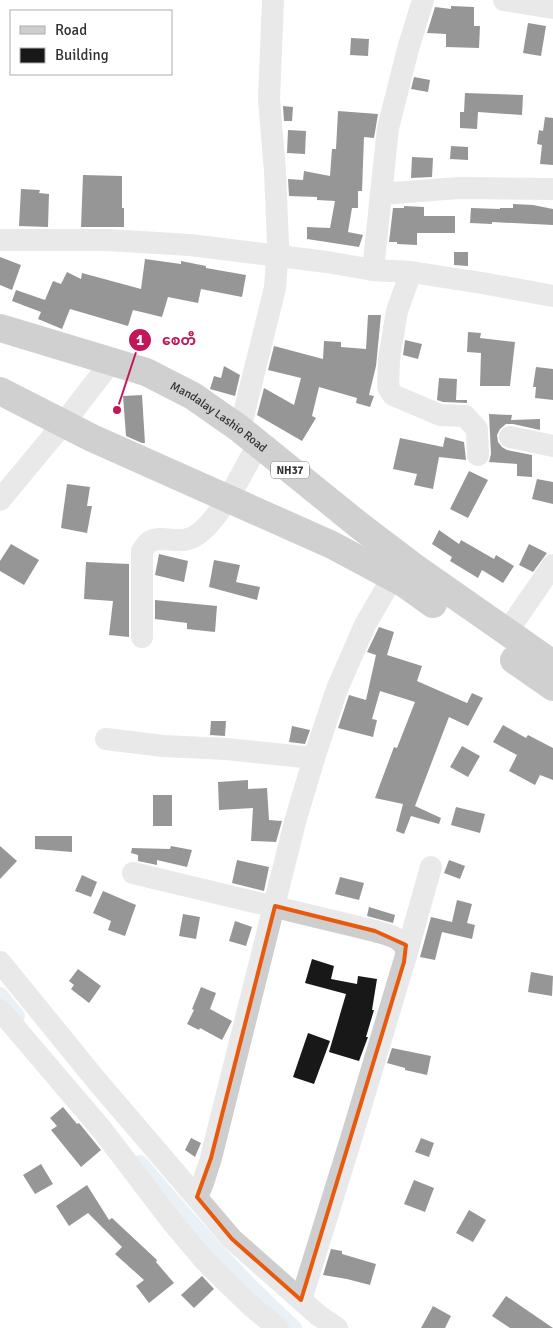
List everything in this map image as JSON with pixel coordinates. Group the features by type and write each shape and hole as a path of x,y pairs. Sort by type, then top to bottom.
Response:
{"highway":[{"name":"Mandalay Lashio Road","path":"0,328 146,372 193,396 249,436 414,568 553,664"},
{"path":"0,392 92,438 332,545 405,584 553,687"}],"street":[{"path":"142,637 142,551 149,542 167,539 187,540 201,533 228,499 249,436 275,288 278,256 275,171 269,99 273,0"},
{"path":"373,270 388,128 423,0"},
{"path":"504,0 553,8"},
{"path":"381,194 458,188 553,189"},
{"path":"0,240 108,240 190,245 373,270 411,272 553,296"},
{"path":"411,272 397,311 389,359 388,387 393,395 440,415 465,416 477,429 478,455"},
{"path":"0,500 111,362"},
{"path":"510,437 553,446"},
{"path":"507,632 553,565"},
{"path":"175,1221 198,1202 204,1183 295,822 337,689 361,634 392,578"},
{"path":"106,739 163,746 226,749 314,758"},
{"path":"301,1300 351,1139 431,867"},
{"path":"133,873 375,931 400,940 406,946 407,952"},
{"path":"0,962 198,1202 232,1239 318,1315 337,1328"},
{"path":"0,1010 103,1131 205,1261 250,1305 278,1328"}],"highlighted area":[{"path":"275,906 375,931 406,945 404,962 301,1300 232,1239 197,1197 211,1158"}],"building":[{"path":"451,6 474,7 474,26 480,26 479,48 446,47 446,34 427,33 435,7 451,9"},
{"path":"528,23 546,26 541,56 523,53"},
{"path":"351,38 369,39 368,56 350,55"},
{"path":"414,77 430,80 428,92 411,89"},
{"path":"465,93 523,95 522,115 478,112 477,129 460,128 460,112 464,112"},
{"path":"283,106 293,107 292,121 284,121"},
{"path":"338,111 378,114 374,138 364,137 362,191 358,191 358,208 352,208 348,232 363,235 359,247 307,239 307,227 330,228 335,201 317,200 317,197 289,196 288,179 303,180 304,171 330,176 332,149 336,149"},
{"path":"545,117 553,118 553,165 540,164 542,145 537,144 539,130 543,131"},
{"path":"288,130 306,131 305,154 287,153"},
{"path":"451,146 468,147 468,160 450,159"},
{"path":"412,157 433,158 432,177 411,178"},
{"path":"83,175 122,176 124,227 81,227"},
{"path":"21,189 40,190 39,193 49,194 48,227 19,226"},
{"path":"513,204 553,209 553,225 492,222 492,224 470,223 471,208 513,208"},
{"path":"404,206 424,207 424,216 455,216 455,233 417,233 417,245 389,242 393,208 404,208"},
{"path":"454,252 468,252 468,266 454,265"},
{"path":"0,257 21,265 12,290 0,285"},
{"path":"145,259 181,264 181,261 206,266 206,268 246,275 242,297 201,289 198,303 168,297 162,317 133,310 128,326 70,309 62,329 38,319 41,312 12,301 16,290 45,300 53,281 61,284 67,272 81,279 82,273 141,289"},
{"path":"368,315 381,315 376,366 369,395 374,396 370,407 356,403 357,398 319,387 312,416 316,418 302,441 257,415 264,388 294,405 301,378 268,370 274,346 323,359 324,341 341,342 341,347 366,349"},
{"path":"468,332 481,333 480,338 515,342 510,386 480,386 481,353 467,352"},
{"path":"405,340 422,344 418,359 403,355"},
{"path":"224,366 240,375 235,396 210,389 214,376 221,378"},
{"path":"536,367 553,369 553,400 535,398 536,387 533,387"},
{"path":"439,378 457,379 456,400 467,400 467,403 437,400"},
{"path":"142,395 145,443 126,436 123,396"},
{"path":"489,414 512,415 511,420 540,419 540,430 506,424 497,435 498,442 507,450 532,455 532,477 517,476 517,464 489,462 491,454"},
{"path":"445,437 464,442 466,460 439,457 433,489 414,485 417,474 393,469 400,438 443,447"},
{"path":"469,471 488,480 468,518 450,509"},
{"path":"537,479 553,482 553,504 532,499"},
{"path":"67,484 90,487 87,506 92,506 87,533 61,528"},
{"path":"439,530 459,544 461,540 494,559 496,555 514,566 503,583 482,570 478,578 450,561 452,557 432,544"},
{"path":"11,544 39,560 24,585 0,571 0,561"},
{"path":"529,544 547,553 533,572 519,565"},
{"path":"159,554 188,561 184,582 155,575"},
{"path":"214,560 240,565 236,582 260,587 257,600 209,587"},
{"path":"86,562 129,564 129,637 109,635 113,601 84,599"},
{"path":"155,600 217,606 215,632 187,629 187,623 155,619"},
{"path":"379,627 394,632 387,655 422,666 417,681 467,703 472,693 483,698 468,726 449,717 415,806 441,818 439,824 411,816 404,834 396,831 403,804 375,798 394,747 397,748 415,702 380,691 372,719 377,720 373,737 338,728 349,695 366,700 376,655 367,652"},
{"path":"211,721 226,721 225,736 210,735"},
{"path":"503,725 526,738 528,735 553,748 553,780 540,775 535,785 509,771 517,755 493,742"},
{"path":"292,726 310,730 305,744 289,742"},
{"path":"462,746 480,756 468,777 450,767"},
{"path":"248,780 248,789 267,788 269,820 282,821 276,842 251,841 253,808 219,810 218,782"},
{"path":"153,795 172,795 172,826 153,826"},
{"path":"456,807 485,814 480,833 451,825"},
{"path":"35,836 72,836 72,852 35,849"},
{"path":"0,846 17,861 0,879"},
{"path":"171,846 192,850 187,867 157,860 157,865 138,861 138,855 131,853 132,848 170,849"},
{"path":"237,860 269,867 264,891 232,883"},
{"path":"449,860 465,866 460,879 444,873"},
{"path":"82,875 97,882 91,897 75,891"},
{"path":"340,877 364,883 359,900 335,894"},
{"path":"103,891 136,905 125,936 108,930 111,921 93,913"},
{"path":"457,900 472,904 467,923 475,925 472,939 442,932 435,960 420,957 431,917 452,922"},
{"path":"369,907 395,915 393,923 367,916"},
{"path":"183,914 200,917 196,939 179,936"},
{"path":"235,921 252,927 246,946 229,941"},
{"path":"312,959 334,966 331,979 357,984 358,976 377,979 372,1010 374,1010 366,1037 368,1037 359,1061 329,1052 346,994 305,983"},
{"path":"78,969 101,986 89,1003 71,989 74,985 69,981"},
{"path":"531,972 553,976 552,996 528,992"},
{"path":"201,987 216,993 210,1009 232,1021 222,1040 200,1028 199,1030 187,1024 194,1010 192,1009"},
{"path":"308,1033 330,1041 314,1084 293,1077"},
{"path":"392,1048 431,1056 427,1075 405,1070 405,1068 387,1063"},
{"path":"63,1107 101,1150 81,1167 51,1130 57,1126 50,1118"},
{"path":"191,1138 201,1143 195,1157 185,1150"},
{"path":"421,1138 434,1143 429,1157 415,1152"},
{"path":"41,1164 53,1184 35,1194 23,1175"},
{"path":"414,1180 434,1188 425,1212 404,1204"},
{"path":"87,1185 109,1220 112,1218 157,1260 156,1262 174,1283 149,1303 136,1286 144,1280 115,1254 122,1247 88,1213 69,1226 56,1206"},
{"path":"469,1210 486,1220 473,1242 456,1233"},
{"path":"331,1249 342,1251 342,1254 376,1264 370,1285 323,1275"},
{"path":"202,1276 214,1289 194,1308 181,1295"},
{"path":"506,1296 553,1328 510,1328 492,1316"},
{"path":"433,1306 451,1316 445,1328 421,1328"}],"waterway":[{"path":"0,995 17,1016"},
{"path":"140,1163 214,1248 294,1328"}],"place":[{"name":"စေတီ","path":"117,410"}]}
